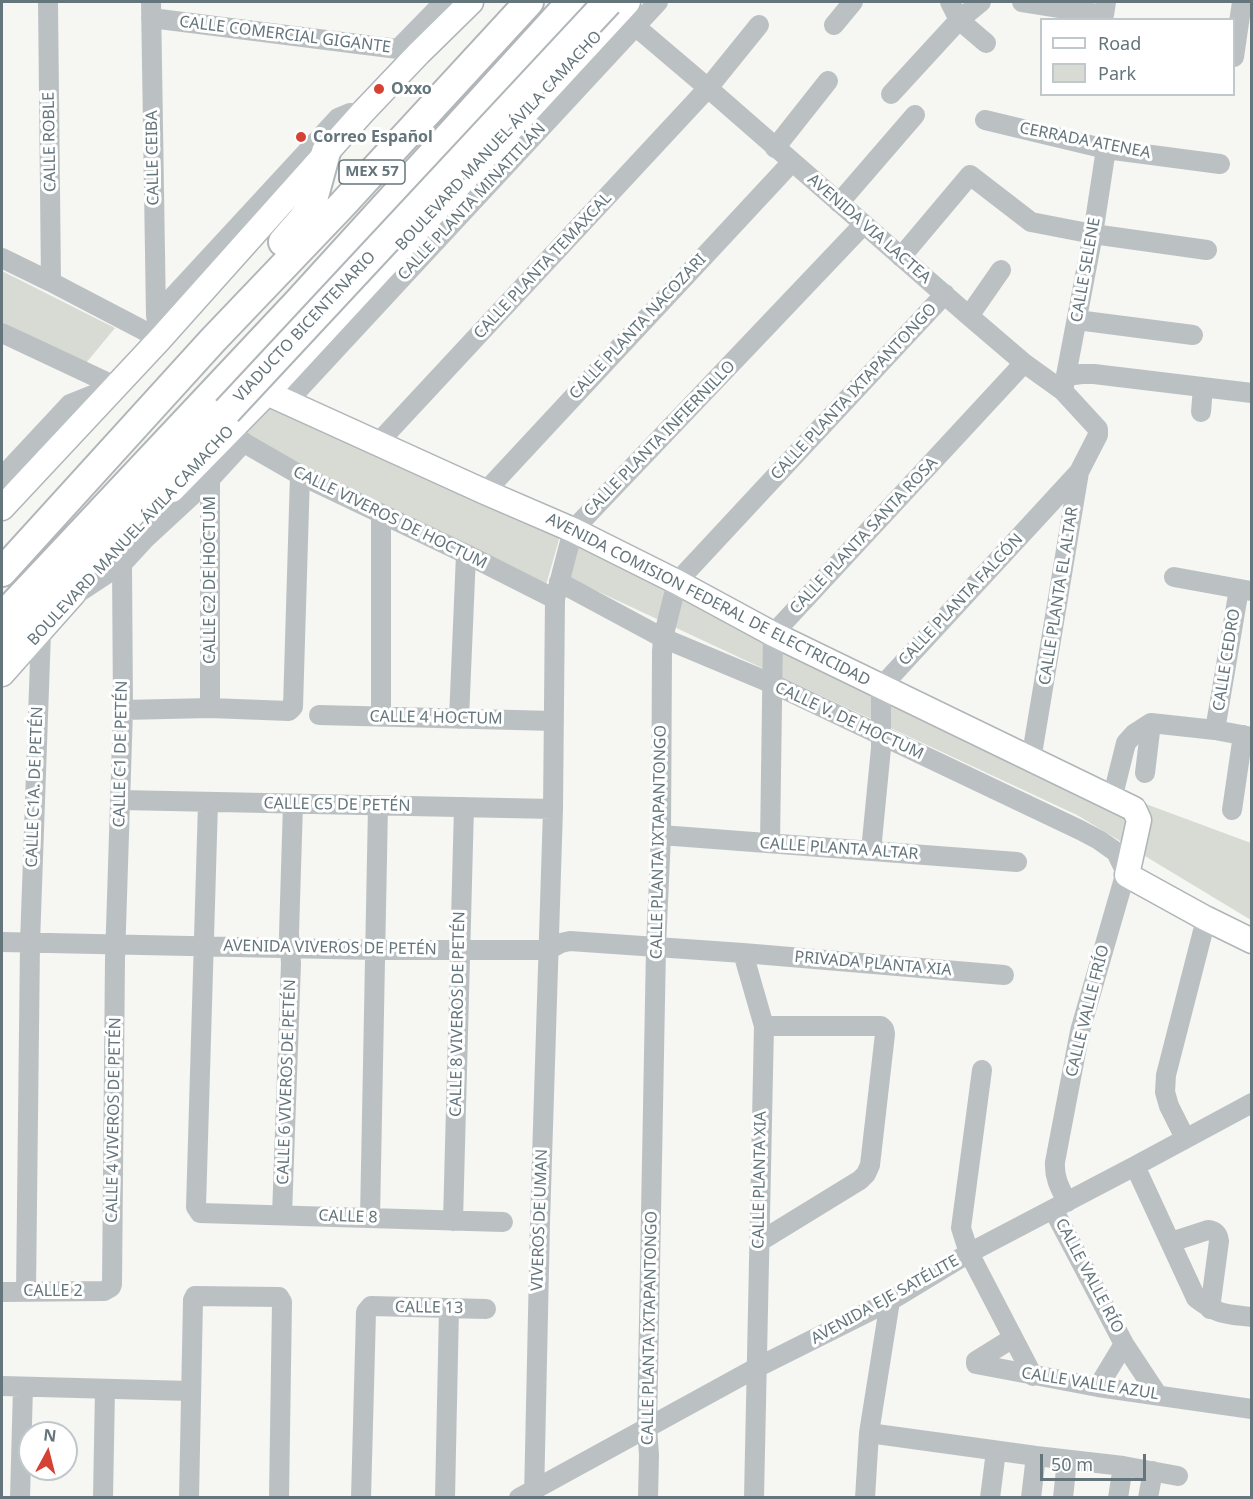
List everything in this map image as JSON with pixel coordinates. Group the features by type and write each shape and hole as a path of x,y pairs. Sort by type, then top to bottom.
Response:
{"highway":[{"name":"MEX 57","path":"2,572 213,340 342,205 529,2"},
{"name":"MEX 57","path":"2,617 298,302 571,2"},
{"name":"VIADUCTO BICENTENARIO","path":"2,651 608,2"},
{"path":"213,340 220,318 230,303 311,207 326,153"},
{"path":"286,371 298,302"}],"main road":[{"path":"2,508 160,339 362,113 408,51 471,2"},
{"name":"BOULEVARD MANUEL ÁVILA CAMACHO","path":"2,674 117,546 210,451 235,438 277,397 286,371 628,2"},
{"name":"AVENIDA COMISION FEDERAL DE ELECTRICIDAD","path":"277,397 484,492 573,530 677,582 773,634 1134,809 1139,820"},
{"name":"CALLE VALLE FRÍO","path":"1127,875 1139,820"},
{"path":"1127,875 1251,941"}],"street":[{"name":"CALLE ROBLE","path":"48,2 51,282"},
{"path":"408,51 444,2"},
{"name":"CALLE PLANTA MINATITLÁN","path":"277,397 658,2"},
{"path":"834,25 853,2"},
{"path":"950,2 959,20 986,43"},
{"path":"891,94 959,20 981,2"},
{"path":"1028,2 1104,15 1106,2"},
{"path":"1235,45 1242,2"},
{"name":"CALLE COMERCIAL GIGANTE","path":"151,10 408,51"},
{"name":"CALLE CEIBA","path":"151,10 156,315 160,339"},
{"name":"CALLE PLANTA TEMAXCAL","path":"378,444 708,87 759,25"},
{"name":"AVENIDA VIA LACTEA","path":"635,26 1024,363 1064,384 1098,429 1098,435"},
{"path":"775,148 828,81"},
{"path":"156,315 338,118 344,114 362,113"},
{"path":"839,203 915,115"},
{"name":"CERRADA ATENEA","path":"985,120 1106,149 1220,164"},
{"name":"CALLE SELENE","path":"1064,384 1093,234 1106,149"},
{"name":"CALLE PLANTA NACOZARI","path":"484,492 792,162"},
{"path":"901,257 970,175 1031,222 1093,234 1207,250"},
{"name":"CALLE PLANTA INFIERNILLO","path":"548,951 557,590 573,530 864,224"},
{"path":"2,258 160,339"},
{"path":"969,316 1001,270"},
{"name":"CALLE PLANTA IXTAPANTONGO","path":"648,1497 647,1427 656,947 661,835 663,638 677,582 945,294"},
{"path":"1077,320 1193,335"},
{"path":"2,333 115,386"},
{"name":"CALLE PLANTA SANTA ROSA","path":"773,634 1024,363"},
{"path":"1064,384 1082,374 1094,374 1251,393"},
{"path":"2,477 70,404 115,386"},
{"path":"1201,412 1203,387"},
{"name":"CALLE PLANTA EL ALTAR","path":"1031,760 1079,472 1098,435"},
{"path":"69,599 122,564 145,539 211,478 235,438"},
{"name":"CALLE VIVEROS DE HOCTUM","path":"235,438 300,475 381,514 466,554 557,590"},
{"name":"CALLE C2 DE HOCTUM","path":"210,451 210,708"},
{"name":"CALLE PLANTA FALCÓN","path":"881,687 1079,472"},
{"path":"123,710 210,708 289,711 292,707 300,475"},
{"path":"381,514 381,717"},
{"path":"459,719 466,554"},
{"name":"CALLE C1 DE PETÉN","path":"116,944 123,710 122,564"},
{"path":"1174,577 1245,590"},
{"name":"CALLE V. DE HOCTUM","path":"557,590 773,684 1099,840 1116,852 1127,875"},
{"name":"CALLE CEDRO","path":"1215,730 1245,590"},
{"name":"CALLE C1A. DE PETÉN","path":"30,943 41,632"},
{"path":"770,843 773,634"},
{"path":"871,851 881,748 881,687"},
{"name":"CALLE 4 HOCTUM","path":"318,715 554,721"},
{"path":"1145,773 1151,723"},
{"path":"1112,799 1126,743 1134,734 1151,723 1247,736 1232,810"},
{"name":"CALLE C5 DE PETÉN","path":"121,800 553,809"},
{"path":"204,945 208,803"},
{"path":"290,949 293,804"},
{"path":"370,1218 378,806"},
{"name":"CALLE 8 VIVEROS DE PETÉN","path":"453,1221 464,807"},
{"name":"CALLE PLANTA ALTAR","path":"661,835 1017,862"},
{"name":"CALLE VALLE FRÍO","path":"1060,1205 1058,1183 1054,1172 1055,1162 1080,1030 1127,875"},
{"path":"1185,1138 1169,1106 1165,1092 1166,1075 1205,918"},
{"name":"AVENIDA VIVEROS DE PETÉN","path":"2,942 376,950 548,951 561,943 570,942 656,947"},
{"path":"26,1292 30,943"},
{"name":"CALLE 4 VIVEROS DE PETÉN","path":"104,1291 112,1284 116,944"},
{"name":"CALLE 8","path":"204,945 196,1207 200,1213 503,1222"},
{"path":"656,947 743,953"},
{"name":"CALLE 6 VIVEROS DE PETÉN","path":"282,1215 290,949"},
{"name":"VIVEROS DE UMAN","path":"529,1495 548,951"},
{"name":"PRIVADA PLANTA XIA","path":"743,953 1004,975"},
{"name":"CALLE PLANTA XIA","path":"743,953 764,1026 754,1497"},
{"path":"759,1242 860,1180 866,1174 870,1165 885,1034 881,1026 764,1026"},
{"path":"982,1070 961,1228 969,1253 1033,1376"},
{"name":"AVENIDA EJE SATÉLITE","path":"529,1495 647,1427 756,1368 890,1301 969,1253 1251,1103"},
{"path":"1135,1166 1196,1298 1210,1309 1222,1314 1251,1317"},
{"name":"CALLE VALLE RÍO","path":"1060,1205 1125,1344 1157,1394"},
{"path":"1172,1242 1208,1230 1218,1234 1219,1242 1210,1309"},
{"name":"CALLE 2","path":"2,1292 104,1291"},
{"path":"189,1497 193,1300 195,1296 279,1297 282,1302 279,1497"},
{"path":"865,1497 869,1433 890,1301"},
{"name":"CALLE 13","path":"361,1497 366,1312 371,1306 486,1309"},
{"path":"445,1497 449,1308"},
{"name":"CALLE VALLE AZUL","path":"1013,1338 976,1361 976,1364 1098,1387 1251,1409"},
{"name":"CALLE VALLE RÍO","path":"1098,1387 1125,1344"},
{"path":"2,1386 191,1390"},
{"path":"20,1497 23,1387"},
{"path":"103,1497 105,1389"},
{"path":"869,1433 1123,1466 1178,1476"},
{"path":"990,1497 996,1451"},
{"path":"1031,1497 1036,1456"},
{"path":"1063,1497 1067,1460"},
{"path":"1118,1497 1123,1466"},
{"path":"1148,1497 1153,1471"}],"green space":[{"path":"2,271 115,328 86,363 2,322"},
{"path":"267,393 560,536 544,592 219,441"},
{"path":"579,532 1073,777 1251,843 1251,920 1077,815 567,577"}],"place":[{"name":"Oxxo","path":"379,89"},
{"name":"Correo Español","path":"301,137"}]}
